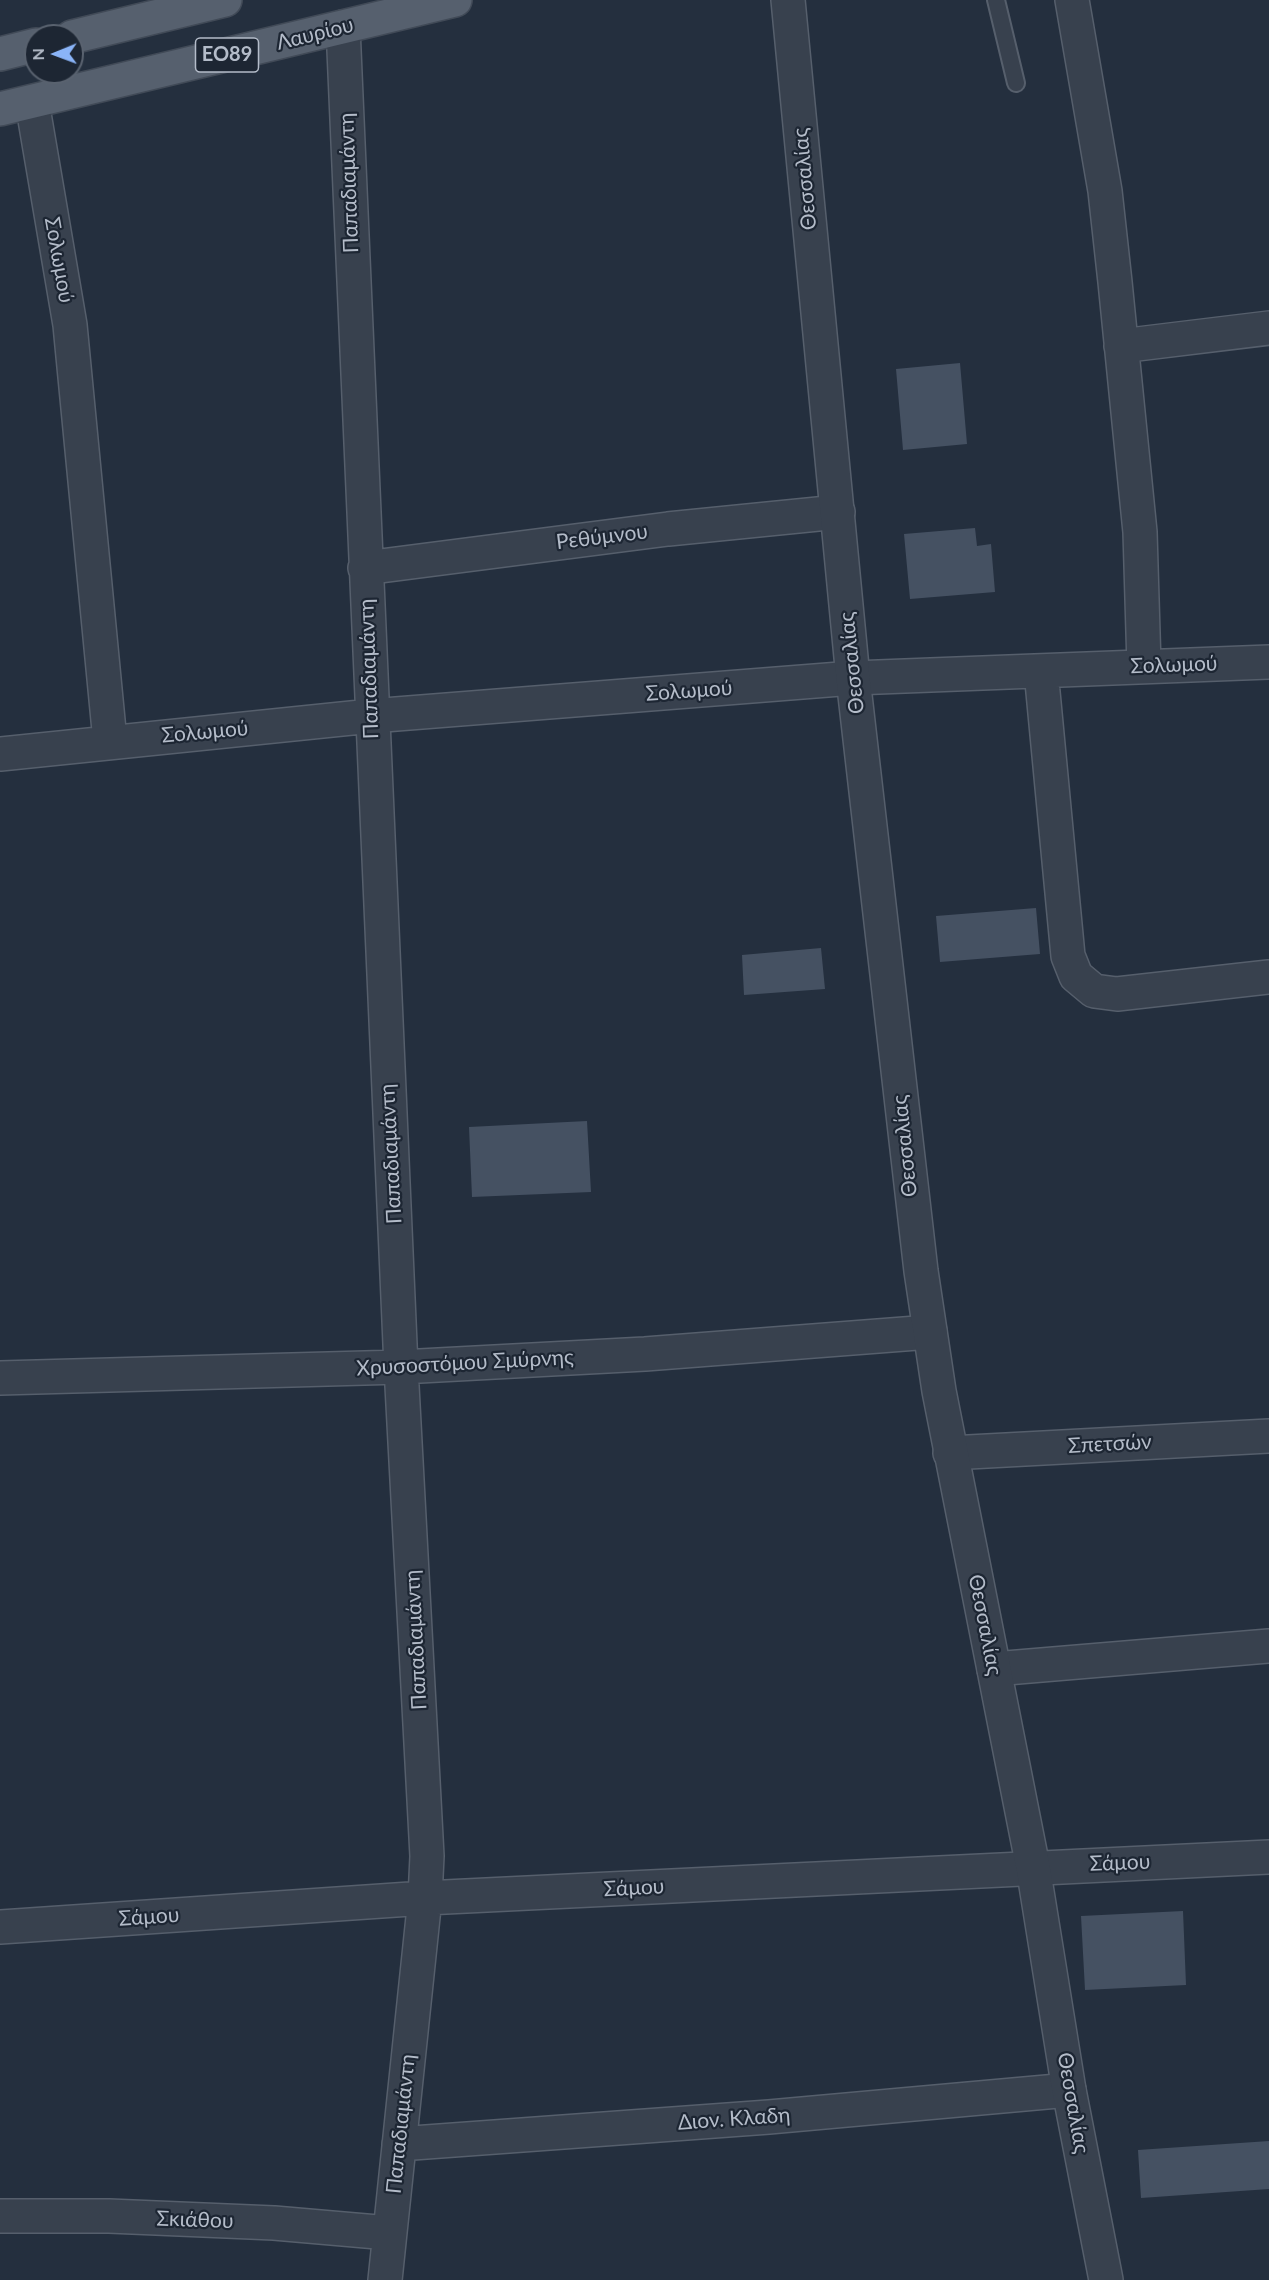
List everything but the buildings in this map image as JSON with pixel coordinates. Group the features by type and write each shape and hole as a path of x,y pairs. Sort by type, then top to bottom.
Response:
{"main road":[{"name":"ΕΟ89","path":"84,34 225,0"},
{"name":"Λαυρίου","path":"0,110 455,0"},
{"path":"0,54 24,48"}],"street":[{"name":"Θεσσαλίας","path":"788,0 853,678 913,1217 950,1453 1033,1867 1069,2090 1106,2280"},
{"path":"1072,0 1105,191 1140,532 1144,666"},
{"name":"Παπαδιαμάντη","path":"343,27 371,717 401,1367 427,1856 425,1898 385,2280"},
{"name":"Σολωμού","path":"32,102 70,325 110,741"},
{"path":"1121,346 1269,328"},
{"name":"Ρεθύμνου","path":"365,568 668,529 838,512"},
{"name":"Σολωμού","path":"0,754 110,741 371,717 853,678 1269,662"},
{"path":"1041,670 1068,956 1076,976 1094,991 1117,994 1269,977"},
{"name":"Χρυσοστόμου Σμύρνης","path":"0,1378 401,1367 645,1354 930,1332"},
{"name":"Σπετσών","path":"950,1453 1269,1436"},
{"path":"994,1669 1269,1646"},
{"name":"Σάμου","path":"0,1927 425,1898 1269,1857"},
{"name":"Διον. Κλαδη","path":"399,2144 769,2117 1069,2090"},
{"name":"Σκιάθου","path":"0,2216 109,2216 274,2223 389,2233"}],"lane":[{"path":"996,0 1016,83"}]}
